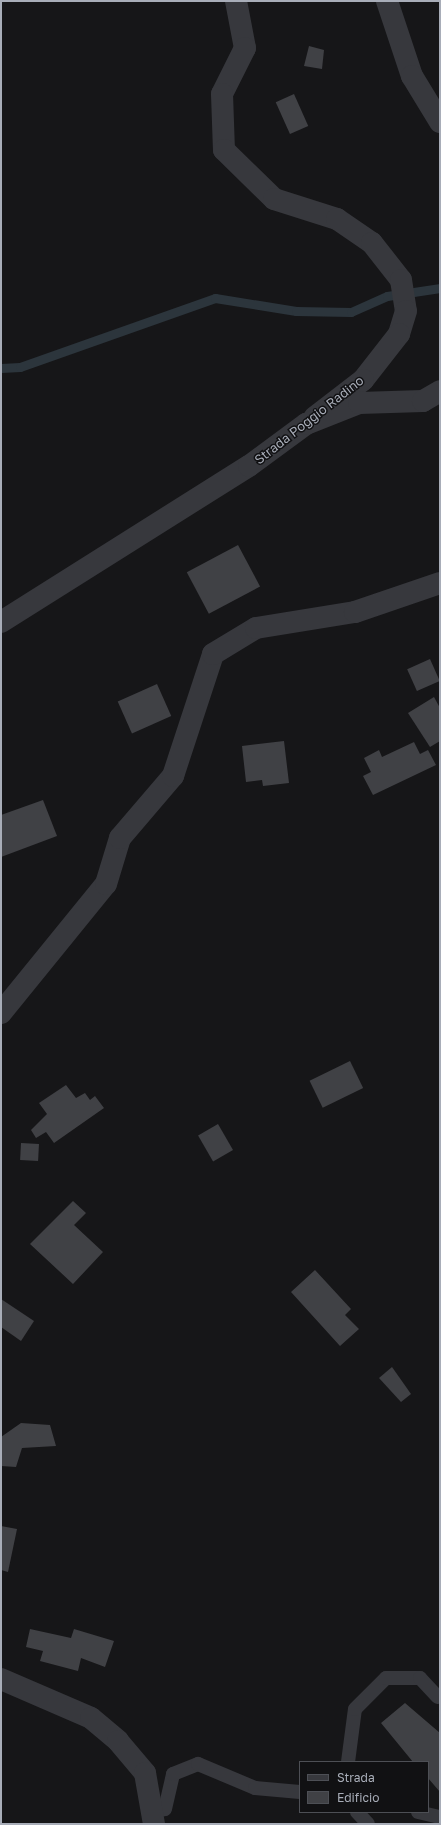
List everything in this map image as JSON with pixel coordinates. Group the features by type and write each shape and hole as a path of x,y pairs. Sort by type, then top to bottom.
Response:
{"street":[{"name":"Strada Poggio Radino","path":"1,622 237,474 363,380 400,334 406,311 401,280 372,243 337,219 274,199 224,150 222,94 245,48 236,1"},
{"path":"387,1 412,76 440,122"},
{"path":"306,424 359,403 423,401 440,391"},
{"path":"1,1013 106,884 120,838 173,776 213,654 256,628 355,612 440,583"},
{"path":"1,1679 91,1718 118,1741 144,1773 152,1818"}],"lane":[{"path":"348,1761 355,1709 386,1678 420,1678 438,1697"},
{"path":"152,1818 165,1809 173,1774 198,1764 255,1788 299,1792"},
{"path":"358,1813 368,1824"},
{"path":"422,1813 440,1817"}],"building":[{"path":"309,46 324,50 322,69 304,66"},
{"path":"294,94 308,126 290,134 276,102"},
{"path":"238,545 260,586 209,614 187,572"},
{"path":"430,659 440,681 417,691 407,669"},
{"path":"157,684 171,716 132,733 118,701"},
{"path":"434,697 440,708 440,741 430,747 408,713"},
{"path":"284,741 289,783 263,786 262,780 246,782 242,746"},
{"path":"414,742 420,754 428,750 436,765 373,795 363,776 371,772 364,758 379,750 382,757"},
{"path":"43,800 57,836 1,857 1,815"},
{"path":"350,1061 363,1088 323,1108 310,1081"},
{"path":"66,1085 76,1098 85,1093 90,1100 95,1096 104,1108 54,1143 46,1132 36,1138 31,1130 47,1114 39,1103"},
{"path":"218,1124 233,1150 213,1161 198,1136"},
{"path":"21,1143 39,1144 38,1161 20,1160"},
{"path":"73,1201 86,1213 74,1225 103,1252 73,1284 30,1244"},
{"path":"315,1270 351,1309 345,1315 359,1329 340,1346 291,1292"},
{"path":"1,1299 34,1321 21,1341 1,1327"},
{"path":"392,1367 411,1394 401,1402 379,1378"},
{"path":"21,1423 50,1425 56,1446 22,1448 16,1467 1,1466 1,1437"},
{"path":"1,1526 17,1529 8,1572 1,1570"},
{"path":"30,1629 71,1638 74,1629 114,1641 105,1667 81,1658 78,1671 40,1661 43,1651 26,1647"},
{"path":"405,1703 440,1733 440,1792 429,1779 429,1761 412,1761 381,1723"}],"waterway":[{"path":"1,368 20,367 215,298 296,311 351,312 387,296 440,288"}]}
